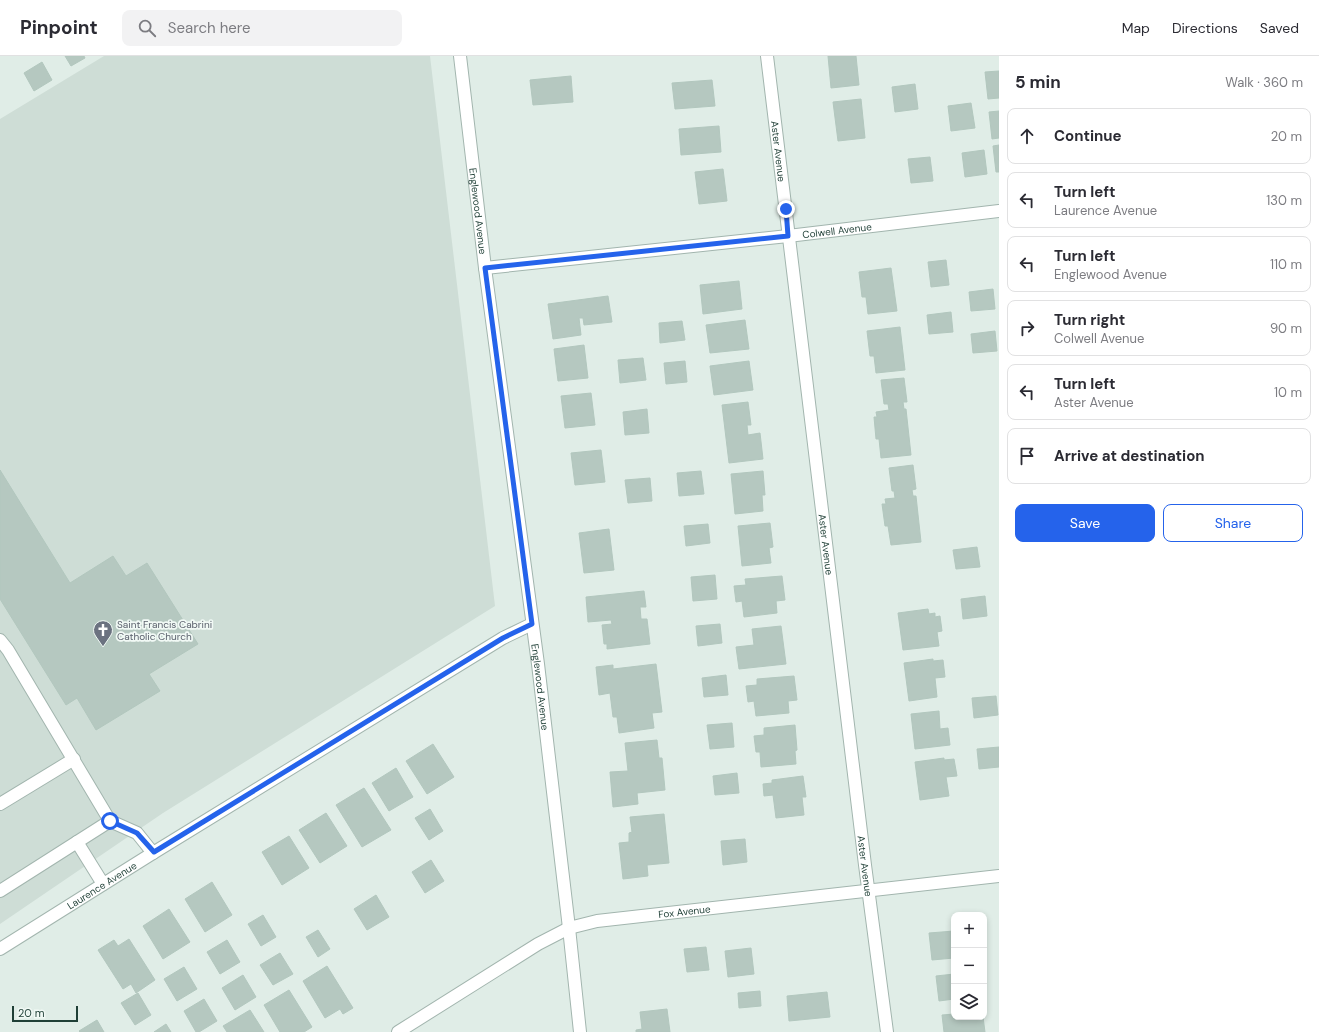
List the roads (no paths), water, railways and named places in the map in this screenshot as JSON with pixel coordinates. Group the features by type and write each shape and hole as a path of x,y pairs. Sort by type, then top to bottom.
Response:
{"street":[{"name":"Englewood Avenue","path":"460,56 485,268 539,672 580,1032"},
{"name":"Aster Avenue","path":"767,56 868,891 887,1032"},
{"name":"Colwell Avenue","path":"485,268 788,236 999,211"},
{"name":"Laurence Avenue","path":"0,949 154,852 503,638 532,624"},
{"path":"0,640 8,650 110,821 137,833 154,852"},
{"path":"0,804 74,759"},
{"path":"0,891 110,821"},
{"path":"77,842 103,884"},
{"name":"Fox Avenue","path":"398,1032 538,944 569,928 597,921 999,876"}],"place":[{"name":"Saint Francis Cabrini Catholic Church","path":"103,647"}]}
